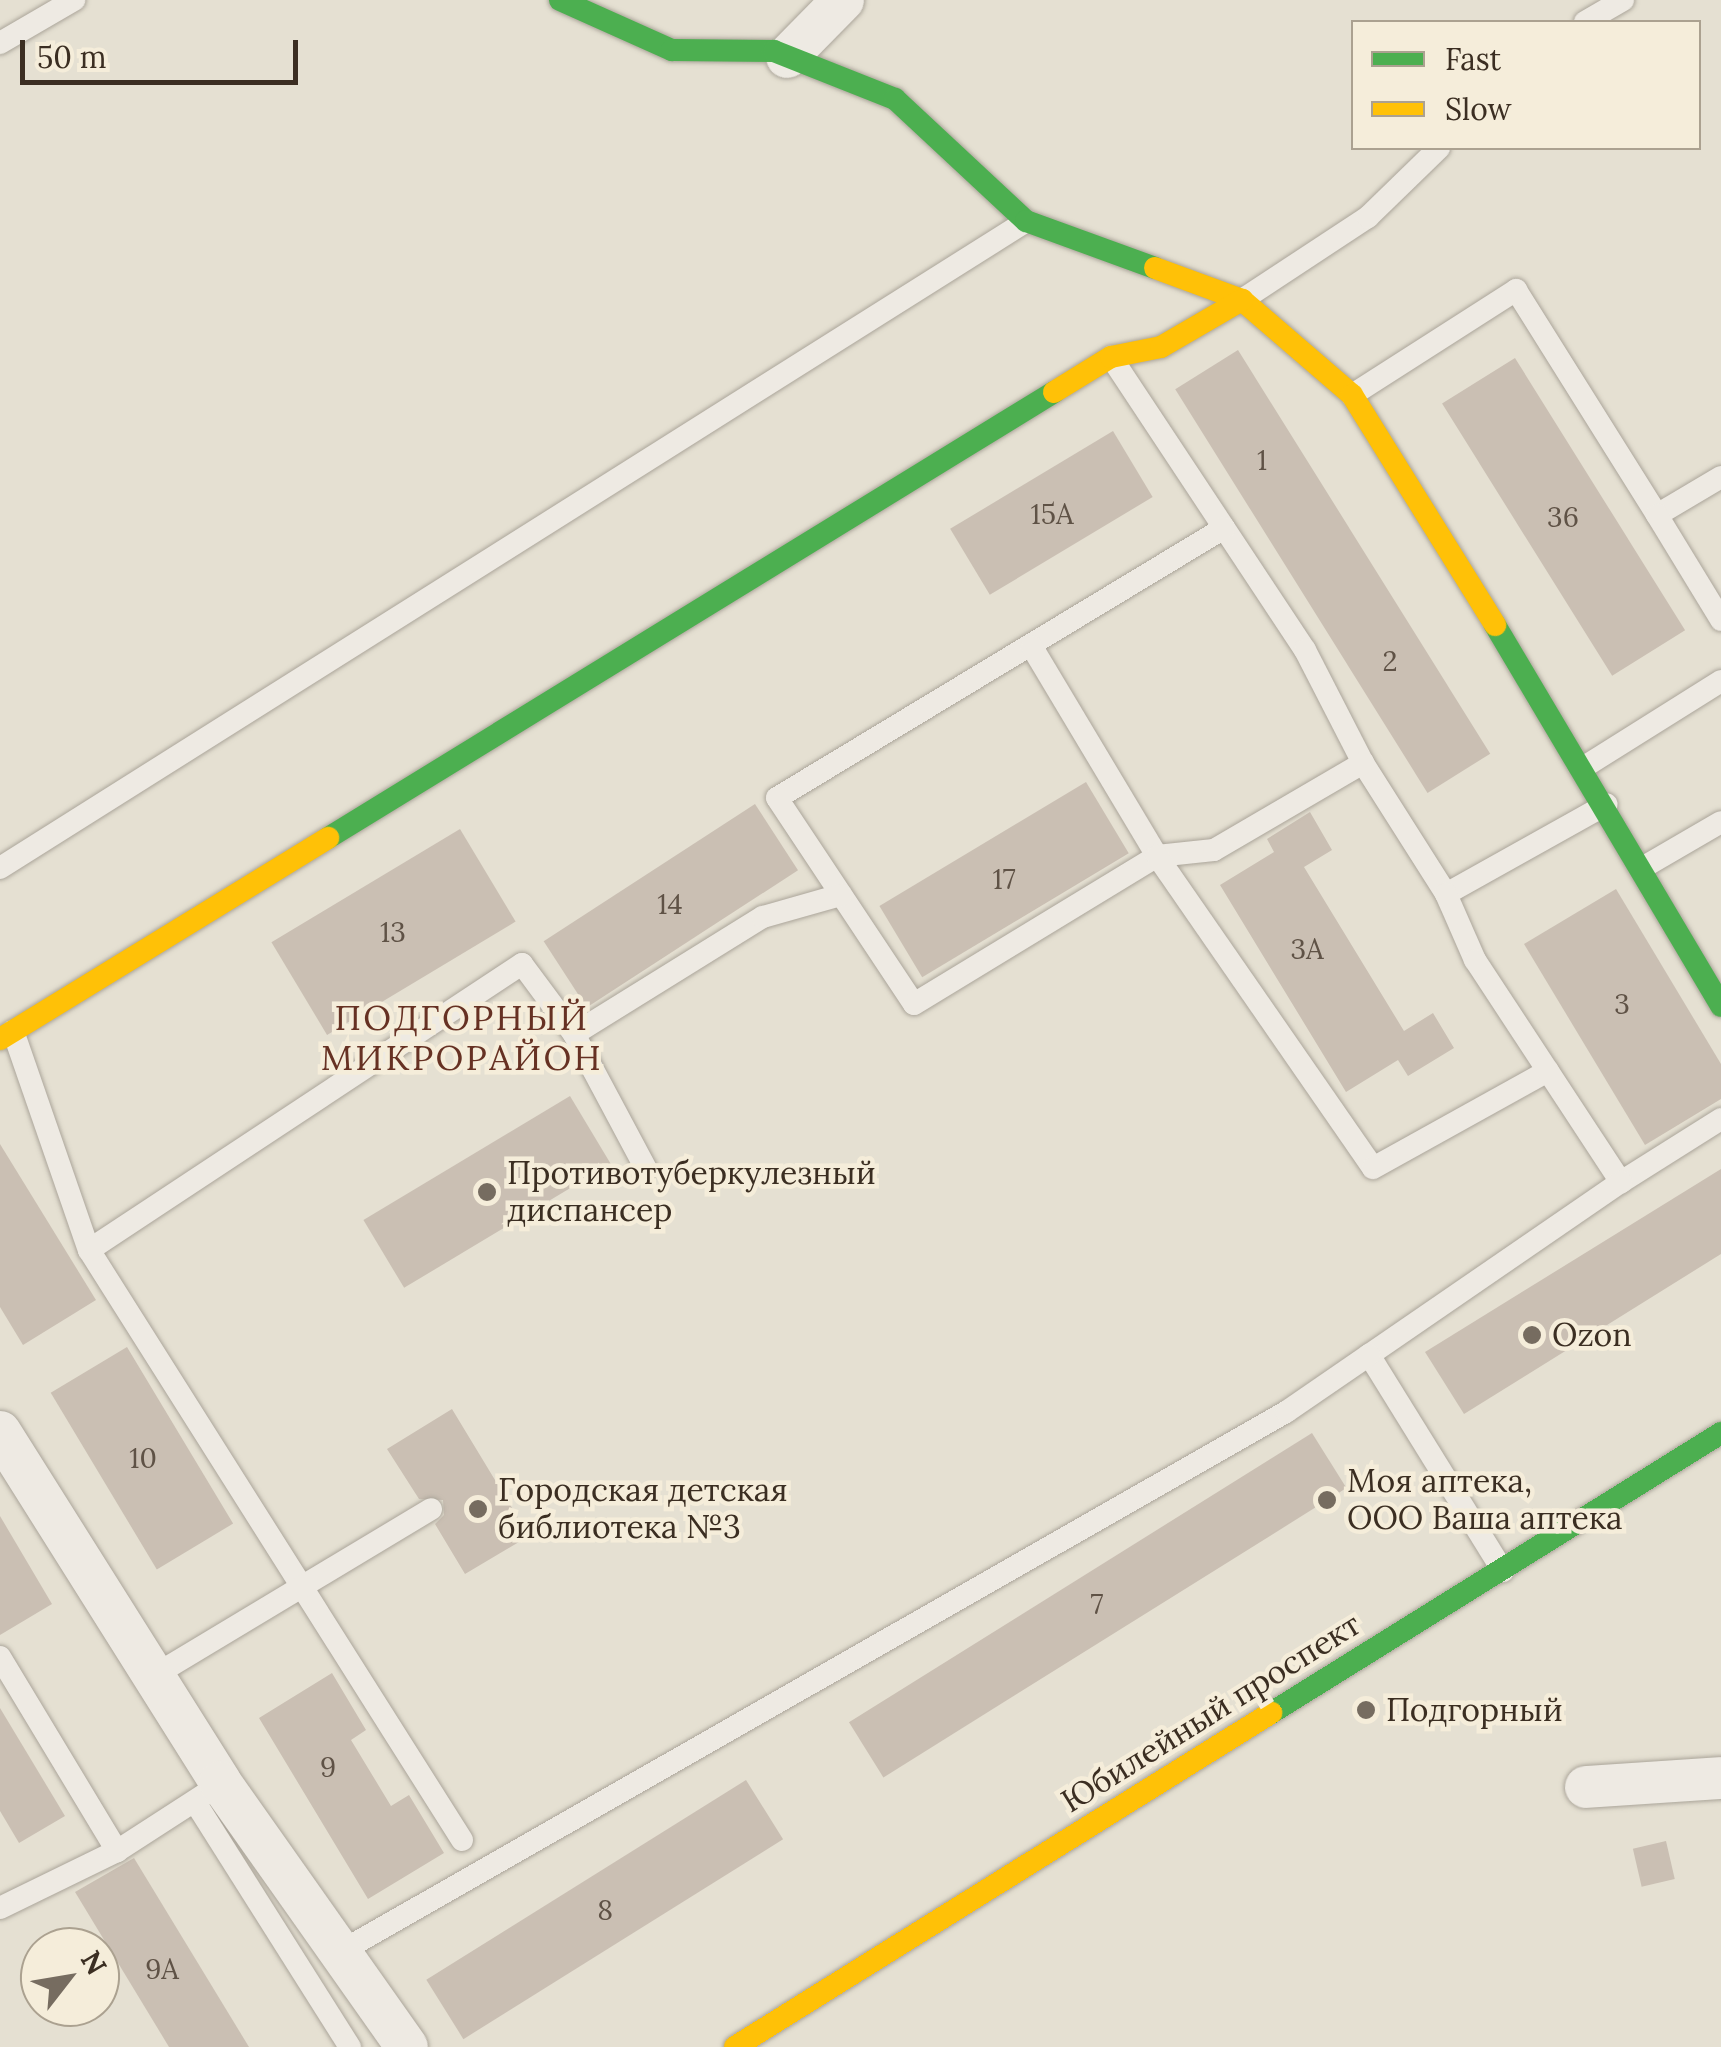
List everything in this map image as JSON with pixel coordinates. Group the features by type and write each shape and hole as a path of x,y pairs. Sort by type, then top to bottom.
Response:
{"street":[{"path":"560,0 672,50 787,57 896,99 1026,220 1242,300 1352,394 1607,804 1721,1006"},
{"path":"787,57 843,0"},
{"path":"7,1035 1111,357 1161,347 1242,300"},
{"path":"0,1432 155,1675 207,1792 340,1952 407,2047"},
{"name":"Юбилейный проспект","path":"757,2042 1721,1433"},
{"path":"1586,1787 1721,1778"}],"lane":[{"path":"0,43 74,0"},
{"path":"1589,20 1622,0"},
{"path":"1242,300 1368,217 1437,150"},
{"path":"0,868 1026,220"},
{"path":"1352,394 1516,290 1721,620"},
{"path":"1111,357 1305,650 1363,763 1446,894 1475,960 1621,1182"},
{"path":"1656,515 1721,477"},
{"path":"1224,528 777,798 914,1004 1157,856 1214,850 1363,763"},
{"path":"1032,647 1157,856 1373,1168 1548,1071"},
{"path":"1584,767 1721,681"},
{"path":"1446,894 1607,804"},
{"path":"1642,868 1721,822"},
{"path":"574,1034 763,917 841,895"},
{"path":"89,1250 522,964 574,1034 646,1169"},
{"path":"7,1035 89,1250 299,1590 462,1840"},
{"path":"340,1952 1286,1412 1621,1182 1721,1119"},
{"path":"1370,1355 1502,1570"},
{"path":"155,1675 431,1508"},
{"path":"0,1657 117,1851"},
{"path":"0,1908 117,1851 207,1792 350,2047"}],"building":[{"path":"1238,350 1490,754 1427,793 1175,389"},
{"path":"1515,358 1685,630 1612,676 1442,404"},
{"path":"1113,431 1153,497 990,595 950,529"},
{"path":"1086,782 1129,853 922,977 879,906"},
{"path":"755,804 798,870 587,1008 544,941"},
{"path":"1310,812 1332,850 1304,867 1404,1031 1433,1013 1454,1048 1408,1076 1398,1060 1346,1092 1220,885 1274,852 1267,839"},
{"path":"460,829 516,922 327,1035 271,942"},
{"path":"1616,889 1721,1064 1721,1099 1645,1145 1524,944"},
{"name":"Противотуберкулезный диспансер","path":"570,1096 611,1164 404,1288 363,1220"},
{"path":"0,1144 96,1300 23,1345 0,1307"},
{"path":"1721,1169 1721,1254 1464,1414 1425,1352"},
{"path":"127,1347 233,1524 157,1569 51,1393"},
{"name":"Городская детская библиотека №3","path":"452,1409 529,1536 465,1574 435,1524 444,1515 443,1500 419,1499 387,1449"},
{"path":"1312,1433 1346,1488 883,1777 849,1722"},
{"path":"0,1516 52,1604 0,1635"},
{"path":"332,1673 366,1730 351,1740 391,1806 409,1795 444,1853 368,1899 259,1718"},
{"path":"0,1708 65,1816 19,1843 0,1811"},
{"path":"746,1780 783,1839 463,2039 426,1980"},
{"path":"1666,1841 1675,1879 1642,1887 1633,1849"},
{"path":"134,1858 249,2047 169,2047 120,1966 120,1927 96,1927 75,1892"}],"traffic: fast":[{"path":"560,0 672,50 774,51 895,99 1026,221 1155,268"},
{"path":"328,838 1054,392"},
{"path":"1495,625 1721,1006"},
{"path":"1271,1713 1721,1433"}],"traffic: slow":[{"path":"1155,268 1242,300 1352,395 1495,625"},
{"path":"1054,392 1111,357 1161,347 1242,300"},
{"path":"0,1039 328,838"},
{"path":"735,2047 1271,1713"}],"place":[{"name":"Противотуберкулезный диспансер","path":"487,1192"},
{"name":"Ozon","path":"1532,1335"},
{"name":"Моя аптека, ООО Ваша аптека","path":"1327,1500"},
{"name":"Городская детская библиотека №3","path":"478,1509"},
{"name":"Подгорный","path":"1366,1710"}],"district":[{"name":"ПОДГОРНЫЙ МИКРОРАЙОН","path":"462,1038"}]}
